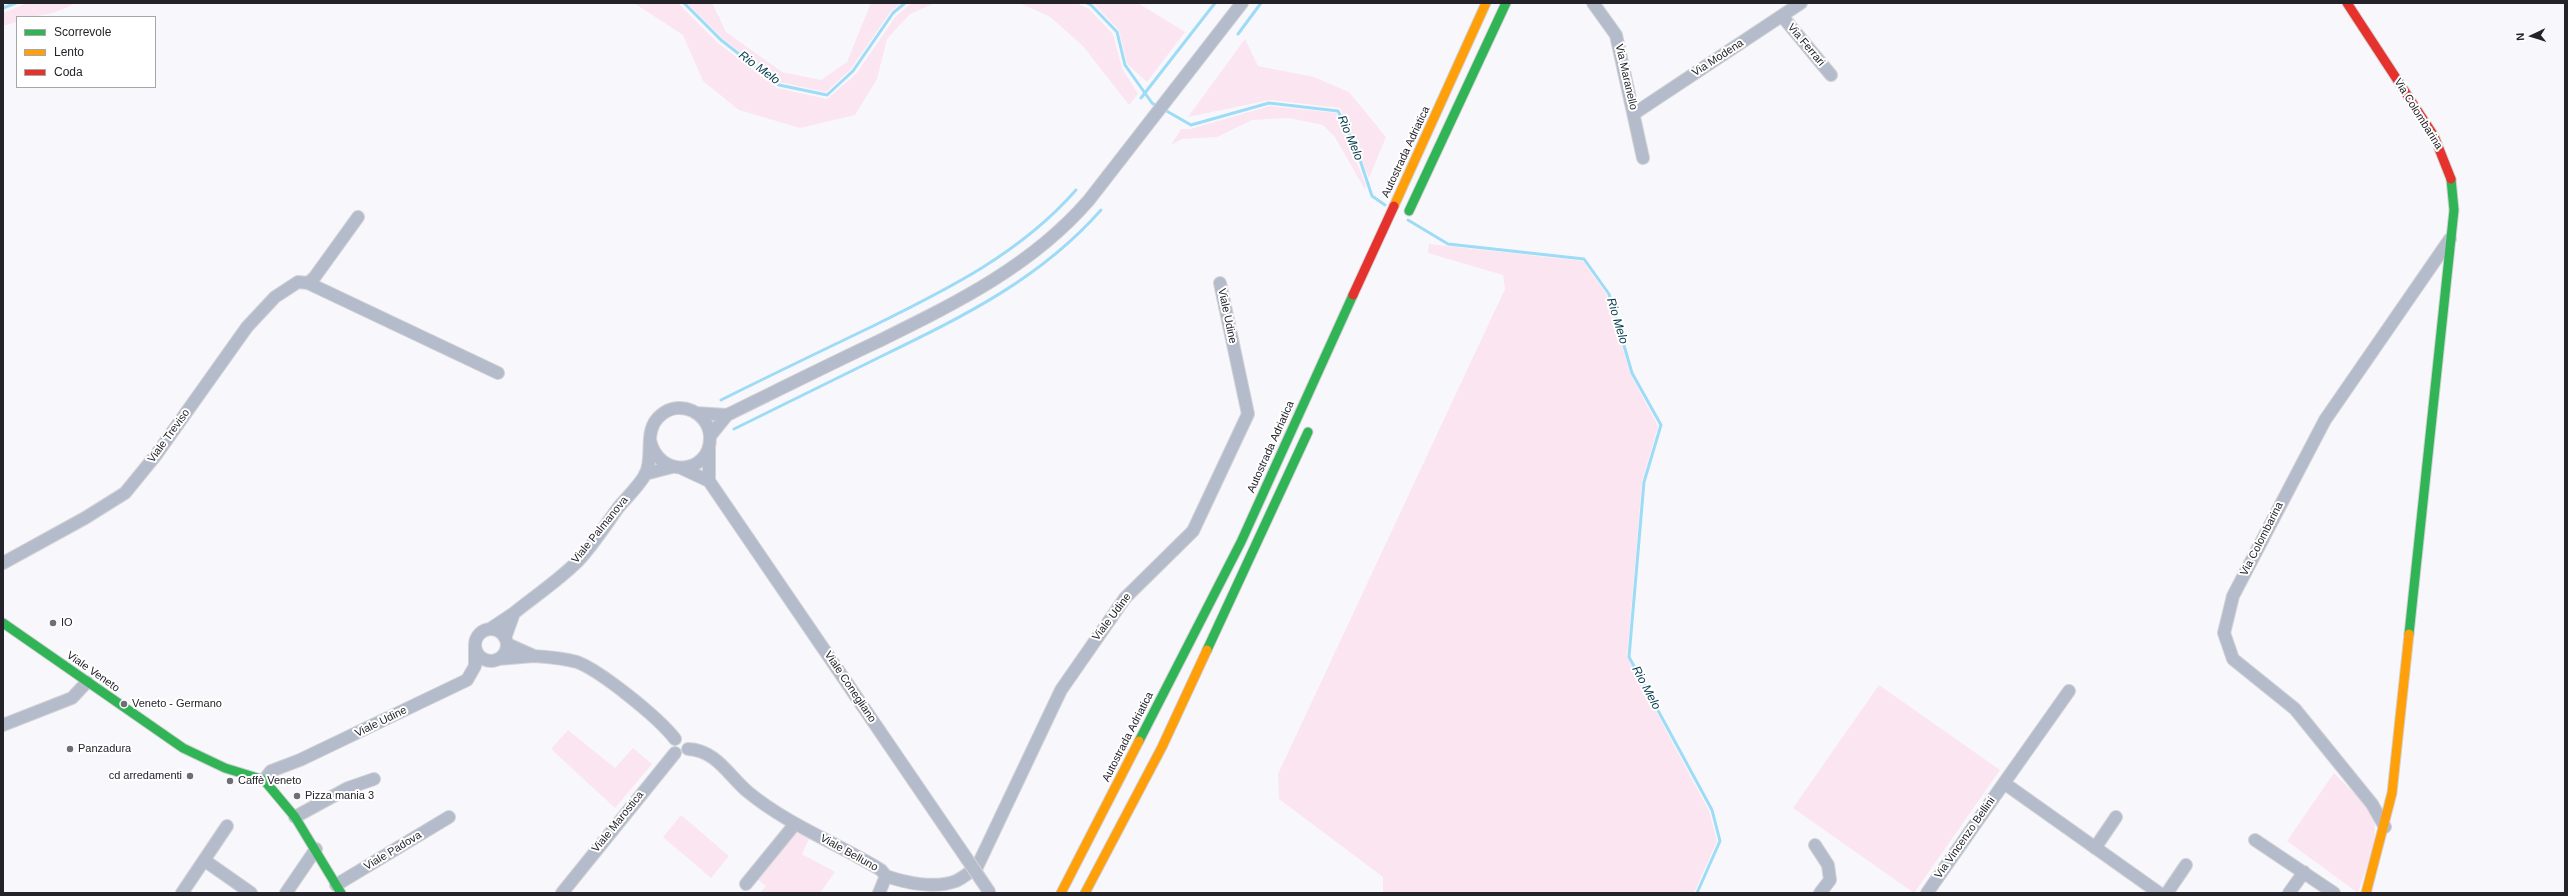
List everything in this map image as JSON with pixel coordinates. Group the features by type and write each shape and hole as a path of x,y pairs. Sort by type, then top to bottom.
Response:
{"main road":[{"name":"Autostrada Adriatica","path":"1061,893 1241,542 1422,147 1486,3"},
{"path":"1403,222 1506,3"},
{"name":"Via Colombarina","path":"2347,3 2434,136 2446,162 2452,184 2452,236 2393,785 2385,827 2366,893"},
{"path":"1085,893 1162,747 1311,425"},
{"name":"Viale Veneto","path":"3,623 183,748 225,768 264,780"},
{"path":"264,780 295,817 316,849 339,889"}],"street":[{"path":"645,474 677,468 699,461 709,441 727,415 952,305 1009,271 1066,226 1242,3"},
{"name":"Via Maranello","path":"1593,3 1616,35 1635,113 1643,158"},
{"name":"Via Modena","path":"1635,113 1801,3"},
{"name":"Via Ferrari","path":"1782,16 1831,74"},
{"path":"358,217 314,278 308,283 498,373"},
{"name":"Via Colombarina","path":"2385,827 2372,804 2294,709 2233,659 2224,633 2233,596 2324,420 2452,236"},
{"name":"Viale Treviso","path":"3,563 86,518 125,493 156,455 247,327 289,286 298,282 308,283"},
{"name":"Viale Udine","path":"886,876 902,882 942,883 956,881 977,867 1068,679 1125,598 1193,531 1204,513 1248,414 1220,283"},
{"path":"696,412 706,423 709,441 709,481 677,468 656,457 650,440 655,421 661,414 678,408 696,412 727,415"},
{"name":"Viale Palmanova","path":"490,629 514,613 578,561 645,474 650,440"},
{"name":"Viale Conegliano","path":"709,481 990,893"},
{"path":"498,659 505,653 506,641 514,613"},
{"path":"534,656 506,641 499,631 490,629 478,637 475,646 483,659 534,656 555,657 577,662 594,672 665,726 675,739"},
{"name":"Viale Udine","path":"264,780 271,771 300,760 467,680 475,666 475,646"},
{"path":"3,725 72,698 87,682"},
{"name":"Via Vincenzo Bellini","path":"1927,893 2069,691"},
{"path":"675,739 685,739 688,749 685,753 675,753 672,743 675,739"},
{"name":"Viale Belluno","path":"688,749 697,749 715,758 727,769 736,782 757,799 795,824 871,864 886,876 879,893"},
{"name":"Viale Marostica","path":"562,893 675,753"},
{"path":"295,817 348,788 374,779"},
{"path":"2004,783 2159,893"},
{"name":"Viale Padova","path":"339,889 449,817"},
{"path":"2095,848 2116,817"},
{"path":"746,884 795,824"},
{"path":"182,893 227,826"},
{"path":"2255,840 2334,893"},
{"path":"1815,845 1828,865 1830,880 1820,893"},
{"path":"286,893 316,849"},
{"path":"204,860 251,893"},
{"path":"2167,893 2186,865"},
{"path":"2289,893 2304,872"}],"shaded area":[{"path":"27,3 76,3 61,10 47,14 16,16 16,22 3,26 3,13"},
{"path":"634,3 678,3 718,43 777,88 827,99 856,74 896,16 912,3 935,3 910,14 887,39 877,79 855,115 800,128 739,110 703,81 683,35"},
{"path":"687,3 712,3 726,32 782,72 821,80 847,62 871,3 901,3 891,11 851,69 826,92 779,82 722,38"},
{"path":"1019,3 1076,3 1089,9 1113,34 1122,68 1138,94 1129,105 1083,46 1049,16"},
{"path":"1093,3 1138,3 1185,32 1147,82 1127,64 1119,30"},
{"path":"1245,39 1258,66 1314,77 1349,92 1386,137 1369,178 1340,108 1270,100 1188,117"},
{"path":"1270,106 1336,113 1366,185 1365,190 1335,137 1323,125 1289,118 1252,120 1217,137 1182,139 1171,145 1181,129 1190,129"},
{"path":"1429,244 1583,261 1607,295 1630,373 1658,426 1642,482 1627,657 1709,811 1717,841 1694,893 1383,893 1383,877 1279,799 1278,774 1505,289 1503,275 1428,253"},
{"path":"1879,685 2000,770 1914,893 1793,808"},
{"path":"568,730 615,768 633,748 652,764 615,808 551,749"},
{"path":"2334,773 2369,809 2375,828 2372,851 2358,893 2287,841"},
{"path":"681,815 729,856 711,878 663,837"},
{"path":"797,833 809,839 802,854 835,872 820,893 760,893 766,886 757,879 791,835"}],"waterway":[{"name":"Rio Melo","path":"3,8 16,3"},
{"name":"Rio Melo","path":"684,3 721,40 779,85 827,95 853,71 893,13 905,3"},
{"name":"Rio Melo","path":"1087,3 1091,5 1117,32 1125,65 1152,103 1158,107"},
{"path":"1141,98 1215,3"},
{"path":"1238,34 1261,3"},
{"name":"Rio Melo","path":"1163,109 1191,125 1269,103 1338,111 1355,145 1372,196 1385,205"},
{"path":"721,400 927,299 981,269 1031,233 1054,213 1076,190"},
{"path":"734,429 945,325 1001,293 1053,256 1078,234 1101,210"},
{"name":"Rio Melo","path":"1408,220 1448,244 1584,259 1609,294 1632,373 1661,425 1644,482 1629,657 1712,810 1720,841 1697,893"}],"traffic: fast":[{"path":"1409,211 1506,3"},
{"path":"2409,634 2454,210 2451,179"},
{"path":"1139,741 1241,542 1353,295"},
{"path":"1207,650 1308,432"},
{"path":"3,623 183,748 225,768 264,780 295,817 341,893"}],"traffic: slow":[{"path":"1394,206 1486,3"},
{"path":"2366,893 2392,793 2409,634"},
{"path":"1085,893 1162,747 1207,650"},
{"path":"1061,893 1139,741"}],"traffic: jam":[{"path":"2347,3 2434,136 2451,179"},
{"path":"1353,295 1394,206"}],"place":[{"name":"IO","path":"53,623"},
{"name":"Veneto - Germano","path":"124,704"},
{"name":"Panzadura","path":"70,749"},
{"name":"cd arredamenti","path":"190,776"},
{"name":"Caffè Veneto","path":"230,781"},
{"name":"Pizza mania 3","path":"297,796"}]}
